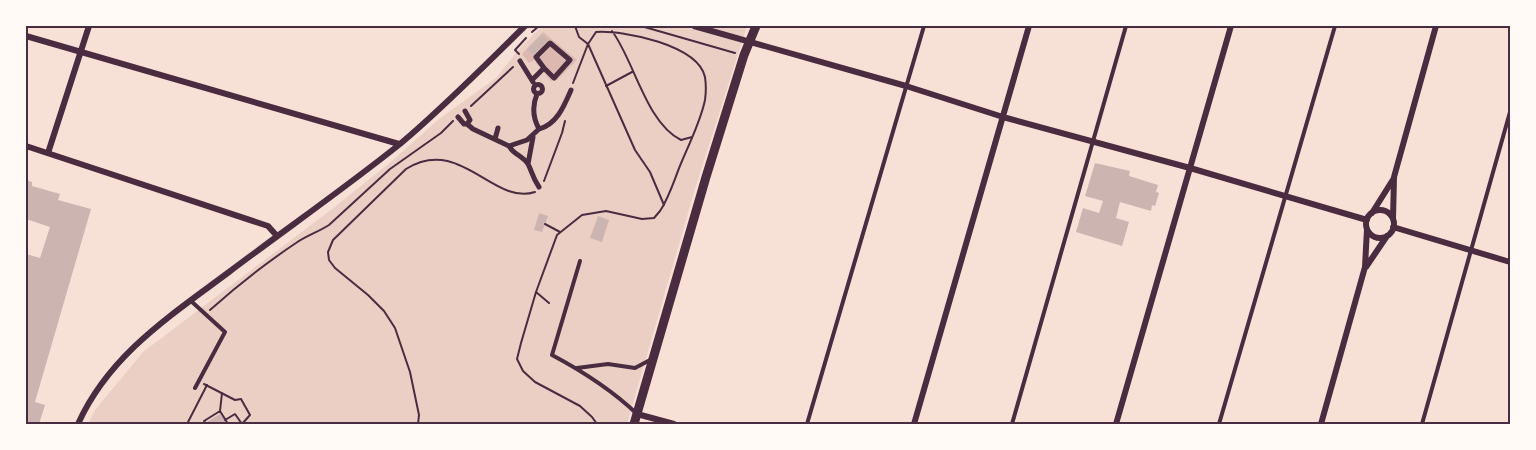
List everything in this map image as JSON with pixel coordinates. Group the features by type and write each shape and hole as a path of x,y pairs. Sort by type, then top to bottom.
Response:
{"street":[{"path":"48,153 89,26"},
{"path":"78,424 97,389 133,346 399,144 463,88 525,26"},
{"path":"694,26 906,86 1003,117 1190,168 1367,220"},
{"path":"634,424 706,177 756,26"},
{"path":"914,424 1029,26"},
{"path":"1116,424 1231,26"},
{"path":"1365,267 1393,227 1394,177 1436,26"},
{"path":"26,36 399,144"},
{"path":"550,43 570,60 554,78 544,68 536,57 550,43"},
{"path":"520,61 533,83 543,88 541,93 537,94 533,104 539,129"},
{"path":"533,83 544,68"},
{"path":"539,187 532,178 528,164 533,137 539,129 546,127 557,117 570,90"},
{"path":"465,111 470,120 467,124"},
{"path":"458,117 464,124 508,146 528,164"},
{"path":"495,139 498,128"},
{"path":"508,146 533,137"},
{"path":"26,146 268,226 277,236"},
{"path":"1321,424 1365,267 1367,220 1394,177"},
{"path":"1372,213 1384,211 1393,219"},
{"path":"1393,227 1510,262"},
{"path":"1367,229 1375,237 1387,236"},
{"path":"637,414 674,424"}],"lane":[{"path":"807,424 924,26"},
{"path":"1012,424 1126,26"},
{"path":"1219,424 1335,26"},
{"path":"1422,424 1510,112"},
{"path":"580,261 552,355 577,368 625,402 637,414"},
{"path":"190,301 225,332 195,388"},
{"path":"577,368 608,364 635,368 654,358"}],"path":[{"path":"465,111 520,61 522,58 515,50 539,26"},
{"path":"570,90 588,44 596,32 612,31 660,42 697,63 705,78 705,101 664,205 650,172 635,150 588,44 579,38 575,26"},
{"path":"641,26 738,54"},
{"path":"612,31 645,98 670,135 681,140 692,137"},
{"path":"606,86 632,72"},
{"path":"418,424 419,415 410,372 395,328 384,311 368,294 335,268 329,260 328,252 333,240 406,169 426,160 438,160 466,167 521,196 534,193 544,180 556,151 566,112"},
{"path":"206,314 270,261 298,241 329,225 390,169 441,133 458,117"},
{"path":"545,224 560,232"},
{"path":"536,292 549,303"},
{"path":"198,381 234,400 241,399 250,415 242,424 235,414 225,420"},
{"path":"187,424 207,386"},
{"path":"222,393 220,411 228,424"},
{"path":"206,424 204,421 220,411"}],"shaded area":[{"path":"542,26 747,26 695,189 627,424 88,424 95,410 143,352 332,209 392,161 439,119 496,78 520,48"},
{"path":"543,32 577,60 557,80 551,81 534,60 529,63 522,54"}],"building":[{"path":"542,34 548,40 533,55 527,49"},
{"path":"1095,163 1130,171 1129,176 1158,185 1156,192 1159,193 1151,211 1120,202 1116,218 1129,222 1122,246 1076,232 1083,208 1099,213 1103,201 1085,196"},
{"path":"26,180 32,182 32,186 60,194 58,200 91,209 35,402 45,405 39,424 26,424 26,254 40,258 50,227 26,219"},
{"path":"539,213 548,216 542,232 534,230"},
{"path":"598,216 609,220 602,242 590,238"},
{"path":"220,414 227,424 207,422"}]}
